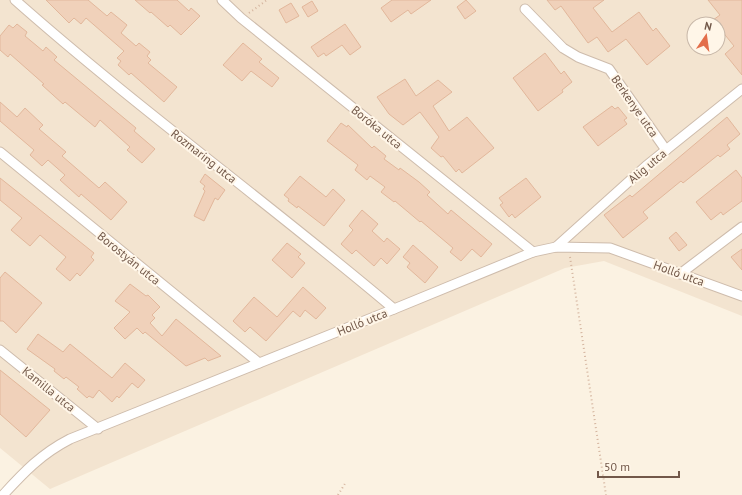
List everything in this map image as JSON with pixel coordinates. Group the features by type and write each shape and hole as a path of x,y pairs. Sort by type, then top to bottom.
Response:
{"street":[{"name":"Rozmaring utca","path":"15,0 66,46 122,92 322,249 394,309"},
{"name":"Boróka utca","path":"222,0 241,18 533,252"},
{"name":"Berkenye utca","path":"525,9 563,48 578,57 609,69 666,150"},
{"name":"Alig utca","path":"556,247 666,150 742,89"},
{"name":"Borostyán utca","path":"0,152 259,363"},
{"path":"680,274 742,227"},
{"name":"Holló utca","path":"3,495 30,465 53,448 70,439 98,429 533,252 556,247 610,248 742,296"},
{"name":"Kamilla utca","path":"0,350 98,429"}],"path":[{"path":"241,18 268,0"},
{"path":"568,247 606,495"},
{"path":"338,495 346,482"}],"shaded area":[{"path":"0,0 742,0 742,316 604,261 565,268 50,489 0,448"}],"building":[{"path":"46,0 88,0 107,16 111,12 127,25 121,33 136,46 139,43 150,52 147,56 151,60 148,63 177,87 164,102 131,73 129,75 118,65 121,61 117,58 124,51 86,18 81,24 74,18 69,23"},
{"path":"135,0 177,0 189,11 191,8 200,16 181,35 170,25 168,27"},
{"path":"392,0 431,0 411,14 408,10 391,22 381,8"},
{"path":"466,0 476,11 465,19 457,7"},
{"path":"547,0 604,0 593,8 612,32 639,12 653,31 656,28 670,46 647,65 626,39 608,52 597,37 588,43 561,6 555,10"},
{"path":"708,0 742,0 742,75 726,55 726,53 734,46 726,36 726,16 719,16 720,15"},
{"path":"312,1 318,11 308,17 302,7"},
{"path":"291,3 299,16 286,23 279,10"},
{"path":"17,24 27,32 25,36 43,51 46,47 57,57 54,60 136,128 134,131 155,149 142,163 127,150 130,147 100,120 95,127 65,102 63,104 42,85 44,84 10,54 8,57 0,50 0,36 9,25 13,28"},
{"path":"345,24 361,47 350,55 342,45 326,56 324,53 318,57 311,47"},
{"path":"243,43 262,59 259,62 279,78 272,87 251,71 242,81 223,65"},
{"path":"545,53 561,74 564,71 572,82 562,90 563,92 538,111 513,78"},
{"path":"405,79 416,96 438,80 452,92 433,106 449,131 467,117 494,148 462,173 459,169 456,172 443,156 441,157 431,148 439,137 420,112 403,125 389,114 377,97"},
{"path":"0,102 17,117 25,108 43,125 39,129 66,152 62,156 99,188 105,182 127,202 111,220 81,194 79,197 60,180 65,175 48,160 42,166 30,155 34,150 0,121"},
{"path":"612,106 615,109 618,107 627,118 624,120 627,124 598,146 583,127"},
{"path":"727,117 740,134 727,145 730,149 720,157 718,155 683,183 681,181 643,212 648,218 623,238 604,215 630,195 632,197"},
{"path":"341,123 347,127 348,125 372,148 374,146 386,156 384,159 399,170 400,168 419,182 430,192 427,195 448,214 451,210 492,244 481,257 472,249 461,261 450,252 453,248 421,221 420,222 395,201 394,202 381,192 385,187 370,176 367,180 355,170 358,165 327,141"},
{"path":"736,170 742,178 742,201 723,215 721,212 711,220 696,202"},
{"path":"205,174 225,190 218,200 215,198 204,221 194,216 205,191 203,189 205,186 200,182"},
{"path":"300,176 326,197 333,189 345,200 324,226 298,206 297,208 288,201 289,199 284,195"},
{"path":"0,178 94,253 91,257 94,260 80,276 77,273 70,281 56,269 66,257 40,235 30,246 11,230 22,218 0,200"},
{"path":"526,178 541,197 515,218 512,214 509,217 500,205 503,203 499,198"},
{"path":"362,210 378,224 372,231 384,242 387,238 400,249 387,264 381,258 374,266 356,250 352,254 341,244 353,230 349,226"},
{"path":"676,232 687,245 679,251 669,238"},
{"path":"287,243 301,254 298,257 305,263 292,278 272,260"},
{"path":"413,245 438,267 425,283 407,267 410,263 403,257"},
{"path":"742,249 742,270 731,257"},
{"path":"5,272 42,303 16,333 3,321 0,321 0,278"},
{"path":"130,284 146,296 148,295 160,307 152,315 155,318 150,323 162,336 176,319 221,356 208,361 205,358 186,366 145,332 143,334 137,328 125,339 114,328 130,312 115,301"},
{"path":"303,287 326,308 316,319 305,310 300,317 293,311 266,341 250,327 245,332 233,321 254,297 277,317"},
{"path":"38,334 63,352 70,344 112,378 125,363 145,380 138,388 132,383 119,398 117,396 112,402 99,390 93,398 89,396 87,398 77,389 79,387 66,377 64,379 54,371 55,369 27,349"},
{"path":"0,370 50,410 26,437 0,414"}]}
